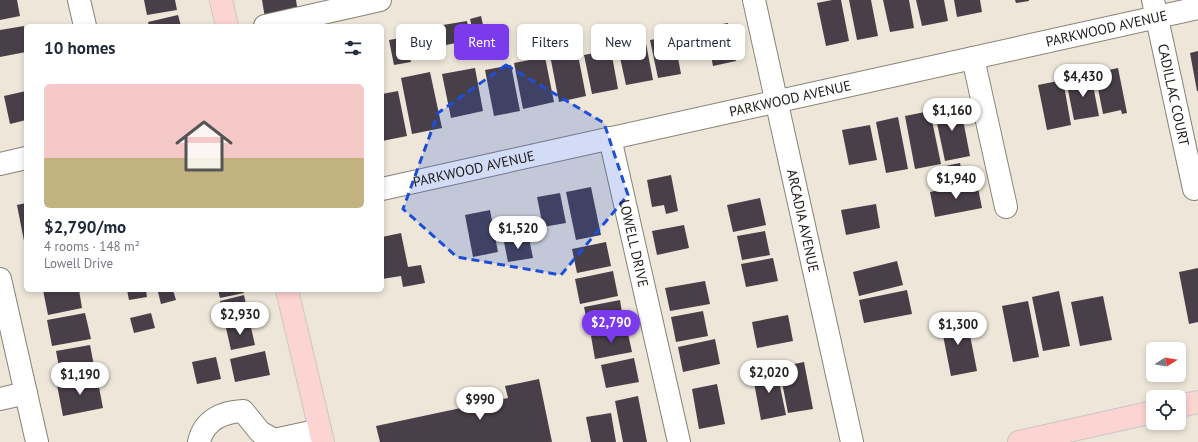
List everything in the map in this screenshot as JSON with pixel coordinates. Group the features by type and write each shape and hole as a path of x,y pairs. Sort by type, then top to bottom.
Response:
{"main road":[{"path":"221,0 227,24"},
{"path":"287,292 322,436"},
{"path":"1186,405 1198,402"},
{"path":"1028,441 1146,414"}],"street":[{"path":"79,0 85,24"},
{"path":"274,24 380,0"},
{"name":"ARCADIA AVENUE","path":"754,0 852,442"},
{"name":"PARKWOOD AVENUE","path":"384,189 973,58 1155,8 1198,8"},
{"name":"CADILLAC COURT","path":"1155,8 1194,189"},
{"path":"973,58 1006,207"},
{"name":"LOWELL DRIVE","path":"610,138 679,442"},
{"path":"0,164 24,158"},
{"path":"0,280 37,442"},
{"path":"0,399 26,393"},
{"path":"199,442 207,424 227,412 243,411 260,432 274,440 322,436"}],"highlighted area":[{"path":"506,65 604,123 628,195 561,275 457,257 403,209 438,113"}],"building":[{"path":"0,0 17,0 20,16 0,20"},
{"path":"144,0 175,0 177,10 147,15"},
{"path":"262,0 296,0 298,12 265,18"},
{"path":"841,0 849,41 826,46 817,3"},
{"path":"849,0 871,0 878,36 857,40"},
{"path":"883,0 909,0 914,28 890,32"},
{"path":"916,0 944,0 948,21 922,26"},
{"path":"954,0 980,0 982,12 957,17"},
{"path":"1015,0 1029,0 1029,1 1016,3"},
{"path":"178,15 180,24 148,24 148,22"},
{"path":"481,16 483,24 471,24 470,19"},
{"path":"467,21 468,24 454,24 454,43 446,45 446,24"},
{"path":"24,26 24,52 0,57 0,30"},
{"path":"396,39 396,60 411,60 411,62 394,65 389,40"},
{"path":"654,39 654,59 650,40"},
{"path":"646,43 653,80 626,85 621,60 646,60"},
{"path":"1198,51 1198,91 1197,91 1190,53"},
{"path":"591,54 591,60 613,60 618,89 592,94 584,55"},
{"path":"530,60 546,60 554,102 523,109 514,63"},
{"path":"551,60 579,60 586,96 559,102"},
{"path":"654,60 678,60 681,74 658,78"},
{"path":"712,60 736,60 736,61 713,66"},
{"path":"511,65 520,111 494,116 485,70"},
{"path":"475,68 483,111 451,118 442,74"},
{"path":"1118,68 1127,113 1122,114 1121,110 1103,114 1095,73"},
{"path":"430,72 442,128 412,134 401,78"},
{"path":"1091,75 1099,116 1074,120 1066,80"},
{"path":"1063,80 1071,125 1047,130 1038,85"},
{"path":"24,91 24,120 10,124 4,96"},
{"path":"398,91 407,136 384,141 384,94"},
{"path":"960,104 970,156 945,161 934,109"},
{"path":"930,111 941,164 915,169 905,116"},
{"path":"898,117 908,169 886,173 876,122"},
{"path":"870,125 877,160 849,165 842,130"},
{"path":"960,163 964,181 948,184 945,166"},
{"path":"671,175 678,211 666,214 664,205 652,207 647,180"},
{"path":"977,183 982,208 935,217 930,192"},
{"path":"591,187 601,235 576,240 566,192"},
{"path":"560,193 566,223 543,227 537,197"},
{"path":"760,198 766,225 733,232 727,205"},
{"path":"24,203 24,241 17,205"},
{"path":"876,204 880,228 846,235 841,210"},
{"path":"490,210 498,252 473,257 465,215"},
{"path":"684,225 689,248 657,255 652,231"},
{"path":"765,231 770,255 742,260 737,236"},
{"path":"401,233 408,267 421,265 425,283 403,287 401,276 384,279 384,237"},
{"path":"529,238 533,258 508,262 504,242"},
{"path":"606,242 611,266 577,273 572,249"},
{"path":"773,258 778,281 746,287 741,264"},
{"path":"897,261 903,285 859,296 853,272"},
{"path":"1198,268 1198,322 1189,324 1179,272"},
{"path":"613,271 618,296 580,304 575,279"},
{"path":"705,281 710,304 670,311 665,288"},
{"path":"907,290 912,314 864,323 859,300"},
{"path":"1059,291 1070,346 1043,351 1032,297"},
{"path":"43,292 79,292 82,308 48,315"},
{"path":"127,292 146,292 147,297 129,300"},
{"path":"158,292 174,292 176,300 161,304"},
{"path":"218,292 244,293 220,298"},
{"path":"244,295 249,318 225,323 220,301"},
{"path":"1103,296 1112,340 1080,346 1071,302"},
{"path":"620,300 624,325 589,331 584,307"},
{"path":"1028,301 1039,357 1013,362 1002,306"},
{"path":"703,311 708,336 676,342 671,317"},
{"path":"85,313 91,339 52,346 47,320"},
{"path":"151,313 155,328 134,333 130,318"},
{"path":"788,315 793,341 757,348 752,322"},
{"path":"966,315 977,371 951,376 940,320"},
{"path":"250,323 255,345 231,350 226,328"},
{"path":"627,329 632,352 595,359 591,336"},
{"path":"715,339 720,364 683,372 678,347"},
{"path":"90,345 95,371 61,378 56,351"},
{"path":"265,351 270,375 235,382 230,359"},
{"path":"216,357 221,379 197,384 192,362"},
{"path":"634,358 639,382 606,388 601,365"},
{"path":"804,362 813,409 788,413 779,367"},
{"path":"776,367 786,415 761,420 752,372"},
{"path":"97,377 103,408 63,416 57,385"},
{"path":"539,379 552,442 380,442 376,426 508,398 505,386"},
{"path":"717,384 725,424 699,429 692,389"},
{"path":"638,396 647,442 623,442 615,401"},
{"path":"611,413 616,442 591,442 586,417"}]}
